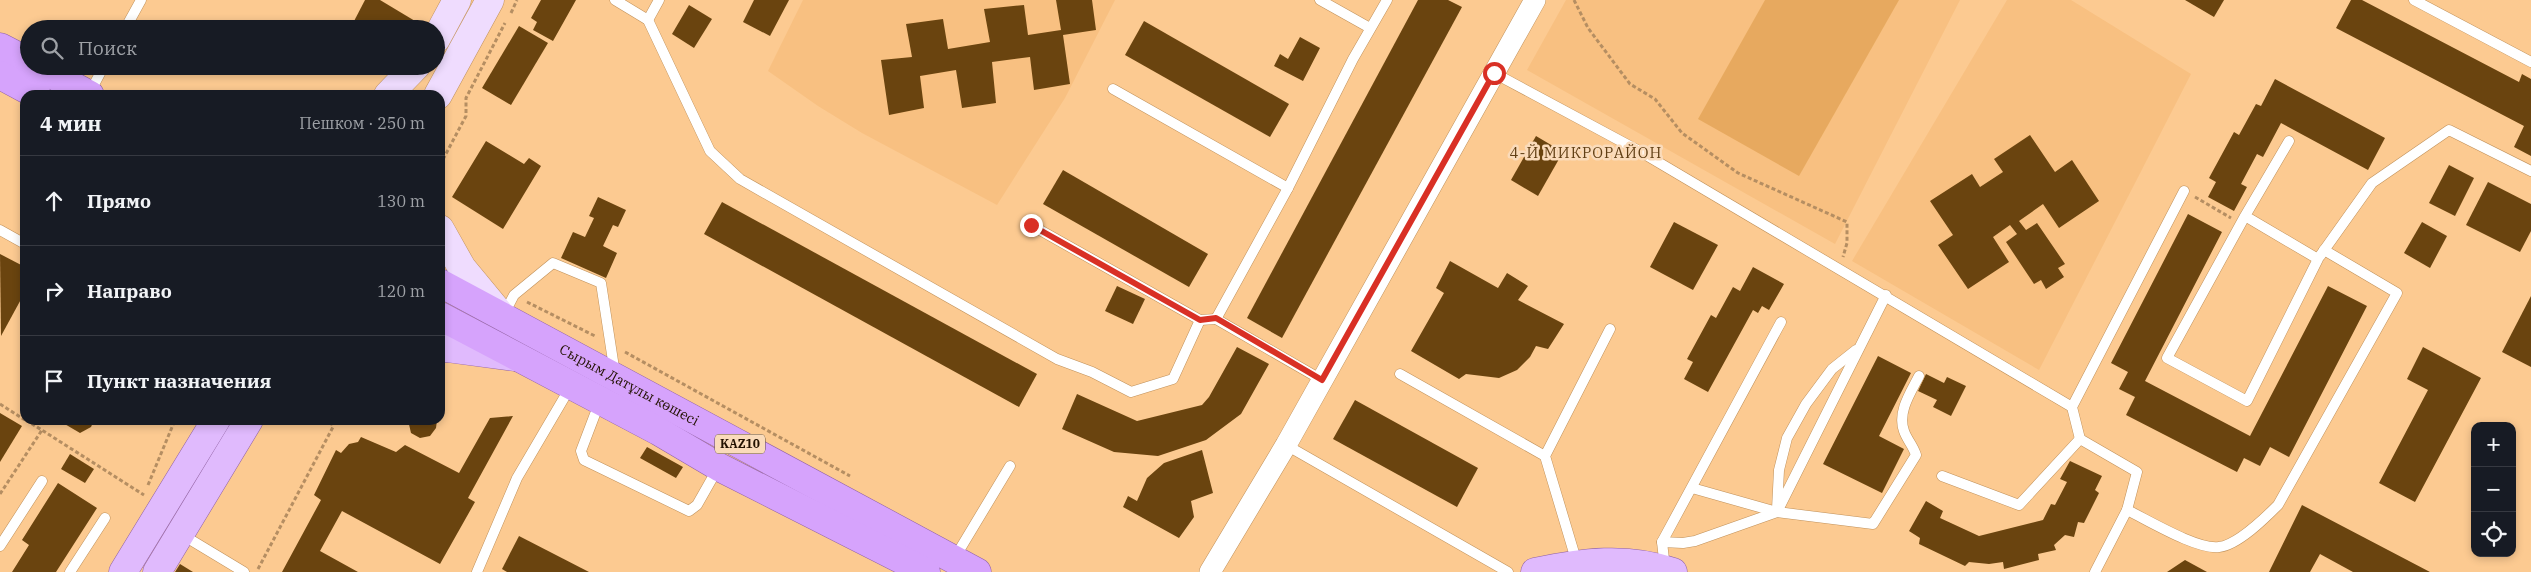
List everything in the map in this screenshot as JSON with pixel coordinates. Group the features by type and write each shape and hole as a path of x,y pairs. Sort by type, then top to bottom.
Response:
{"highway":[{"path":"0,47 20,57"},
{"path":"0,75 28,90"},
{"path":"52,75 80,90"},
{"name":"Сырым Датұлы көшесі","path":"445,285 509,306 616,377 959,568"},
{"name":"Сырым Датұлы көшесі","path":"445,319 658,431 719,467 926,572"}],"main road":[{"path":"445,22 457,0"},
{"path":"441,90 490,0"},
{"path":"445,92 456,62"},
{"path":"393,90 407,75"},
{"path":"409,90 416,75"},
{"path":"445,238 462,268 509,306"},
{"path":"445,348 518,357"},
{"path":"123,572 147,512 192,425"},
{"path":"147,512 212,425"},
{"path":"157,572 246,425"},
{"path":"221,467 263,425"},
{"path":"1535,572 1577,563 1626,562 1669,570"},
{"path":"1616,572 1669,570"}],"street":[{"path":"1210,572 1286,445 1534,0"}],"lane":[{"path":"130,20 141,0"},
{"path":"615,0 648,20 710,151 740,179 1056,359 1092,372 1131,392 1173,379 1200,320"},
{"path":"648,20 660,0"},
{"path":"1320,0 1370,28"},
{"path":"1216,318 1288,188 1370,28 1387,0"},
{"path":"2414,0 2531,62"},
{"path":"1494,73 1641,152 1840,267 2072,407"},
{"path":"92,90 99,75"},
{"path":"1113,89 1288,188"},
{"path":"2288,141 2167,358 2247,401 2321,255 2372,183 2449,130 2531,171"},
{"path":"2095,572 2127,510 2137,472 2080,439 2072,407 2184,191"},
{"path":"2127,510 2200,545 2220,548 2252,530 2278,505 2397,293 2321,255 2243,220"},
{"path":"1031,225 1200,320 1216,318 1322,380"},
{"path":"0,230 20,241"},
{"path":"509,306 553,263 601,283 609,343 616,377"},
{"path":"1662,542 1683,543 1695,540 1777,512 1886,295"},
{"path":"1669,570 1662,542 1781,322"},
{"path":"1577,563 1546,456 1610,329"},
{"path":"1777,512 1779,470 1787,438 1806,404 1832,369 1859,348"},
{"path":"1400,374 1546,456"},
{"path":"1692,488 1777,512 1873,524 1916,455 1913,445 1903,429 1902,415 1919,376"},
{"path":"477,572 517,478 571,386"},
{"path":"600,401 581,451 584,460 689,511 697,505 719,467"},
{"path":"1942,476 2019,505 2080,439"},
{"path":"1286,445 1508,572"},
{"path":"959,568 1010,466"},
{"path":"0,546 42,481"},
{"path":"70,572 105,518"},
{"path":"180,533 244,572"}],"path":[{"path":"445,155 466,116 466,98 517,0"},
{"path":"1574,0 1588,28 1630,84 1655,99 1682,133 1738,173 1847,222 1846,243 1840,267"},
{"path":"2184,191 2243,220"},
{"path":"509,306 609,343 853,478"},
{"path":"0,404 20,417"},
{"path":"34,425 144,495"},
{"path":"147,512 144,495 173,425"},
{"path":"256,572 333,427 332,425"},
{"path":"0,494 42,430"}],"shaded area":[{"path":"803,0 1115,0 1065,98 997,205 862,133 818,106 768,71"},
{"path":"1566,0 1960,0 1835,244 1527,70"},
{"path":"1765,0 1899,0 1799,176 1698,119"},
{"path":"2007,0 2071,0 2191,74 2039,370 1852,261"}],"building":[{"path":"365,0 380,0 413,20 355,20"},
{"path":"541,0 576,0 553,41 533,30 537,22 531,18"},
{"path":"754,0 789,0 770,36 743,22"},
{"path":"1056,0 1092,0 1096,30 1063,35 1070,84 1034,90 1030,57 992,62 996,103 962,108 956,70 920,76 924,108 889,115 881,60 912,57 906,24 943,19 948,49 990,42 984,9 1024,5 1028,35 1061,30"},
{"path":"1418,0 1448,0 1462,7 1282,338 1247,318"},
{"path":"2185,0 2224,0 2214,17"},
{"path":"2351,0 2362,0 2519,82 2522,74 2531,79 2531,156 2514,147 2524,126 2336,28"},
{"path":"689,5 712,19 694,48 672,34"},
{"path":"1144,21 1289,104 1270,137 1125,55"},
{"path":"519,26 548,43 511,105 482,88"},
{"path":"1300,37 1320,48 1303,81 1274,66 1280,54 1288,59"},
{"path":"2275,79 2385,138 2368,170 2281,123 2263,157 2257,154 2241,184 2247,187 2234,211 2208,197 2216,182 2209,178 2234,132 2239,135 2256,104 2261,106"},
{"path":"2030,135 2055,172 2072,160 2099,201 2059,228 2043,204 2019,221 2026,230 2037,223 2065,264 2058,268 2064,277 2046,289 2041,280 2034,284 2006,242 2017,234 2010,225 1993,237 2009,262 1968,289 1938,245 1953,235 1930,201 1972,174 1980,187 2003,172 1994,159"},
{"path":"1536,136 1563,152 1538,196 1511,180"},
{"path":"486,141 524,164 529,158 541,166 503,229 452,197"},
{"path":"2449,165 2474,178 2455,216 2429,203"},
{"path":"1063,170 1208,254 1189,287 1043,204"},
{"path":"2488,182 2531,204 2531,231 2520,252 2466,225"},
{"path":"598,197 626,210 618,227 613,225 603,246 617,253 606,278 561,258 573,232 585,237 594,218 589,216"},
{"path":"722,202 1037,374 1019,407 704,234"},
{"path":"2188,214 2222,232 2145,381 2250,436 2328,286 2367,306 2289,457 2270,447 2260,466 2244,458 2237,472 2126,415 2135,397 2119,389 2128,372 2111,363"},
{"path":"1674,222 1718,245 1693,290 1650,267"},
{"path":"2422,222 2447,236 2430,268 2404,253"},
{"path":"0,254 20,264 20,301 1,336"},
{"path":"1450,261 1498,288 1507,273 1528,286 1518,300 1564,324 1548,349 1536,346 1530,357 1517,370 1499,378 1466,374 1459,379 1411,351 1444,293 1436,288"},
{"path":"1753,267 1784,284 1769,310 1762,306 1758,313 1753,310 1708,392 1684,379 1693,362 1687,359 1711,315 1716,318 1733,287 1740,291"},
{"path":"1117,286 1145,299 1133,324 1105,311"},
{"path":"2531,296 2531,367 2502,352"},
{"path":"1237,347 1269,364 1241,414 1206,440 1158,456 1114,452 1062,429 1077,394 1137,421 1202,405 1209,397"},
{"path":"2423,347 2481,378 2415,502 2379,483 2428,390 2407,379"},
{"path":"1878,356 1911,373 1879,436 1904,449 1882,493 1823,464"},
{"path":"1926,374 1944,383 1947,377 1966,386 1951,416 1933,407 1937,400 1918,391"},
{"path":"1355,400 1478,468 1457,507 1333,439"},
{"path":"0,413 22,426 0,462"},
{"path":"513,416 468,498 475,502 440,564 342,511 320,551 358,572 282,572 321,500 314,495 336,450 341,453 349,444 358,442 361,437 396,452 405,445 459,473 490,418"},
{"path":"66,425 92,425 80,433"},
{"path":"409,425 436,425 430,436 420,438 411,433"},
{"path":"647,447 683,467 676,478 640,458"},
{"path":"1202,450 1213,493 1191,501 1194,517 1179,538 1123,507 1128,496 1137,501 1147,478 1164,463"},
{"path":"70,454 94,469 85,483 61,469"},
{"path":"2070,461 2102,476 2095,490 2099,493 2084,523 2078,522 2074,537 2065,535 2054,545 2056,550 2038,554 2039,560 2004,569 2003,562 1989,564 1969,562 1965,566 1919,544 1920,538 1909,531 1926,501 1943,511 1940,518 1979,536 2043,520 2051,504 2055,505 2067,482 2060,479"},
{"path":"58,483 97,508 56,572 12,572 29,545 22,540"},
{"path":"2302,505 2430,572 2353,572 2320,554 2310,572 2269,572"},
{"path":"519,536 589,572 507,572 502,569"},
{"path":"2185,560 2207,572 2167,572"},
{"path":"180,564 193,572 175,572"}],"district":[{"name":"4-Й МИКРОРАЙОН","path":"1586,153"}],"route":[{"path":"1031,225 1200,320 1216,318 1322,380 1494,73"}]}
